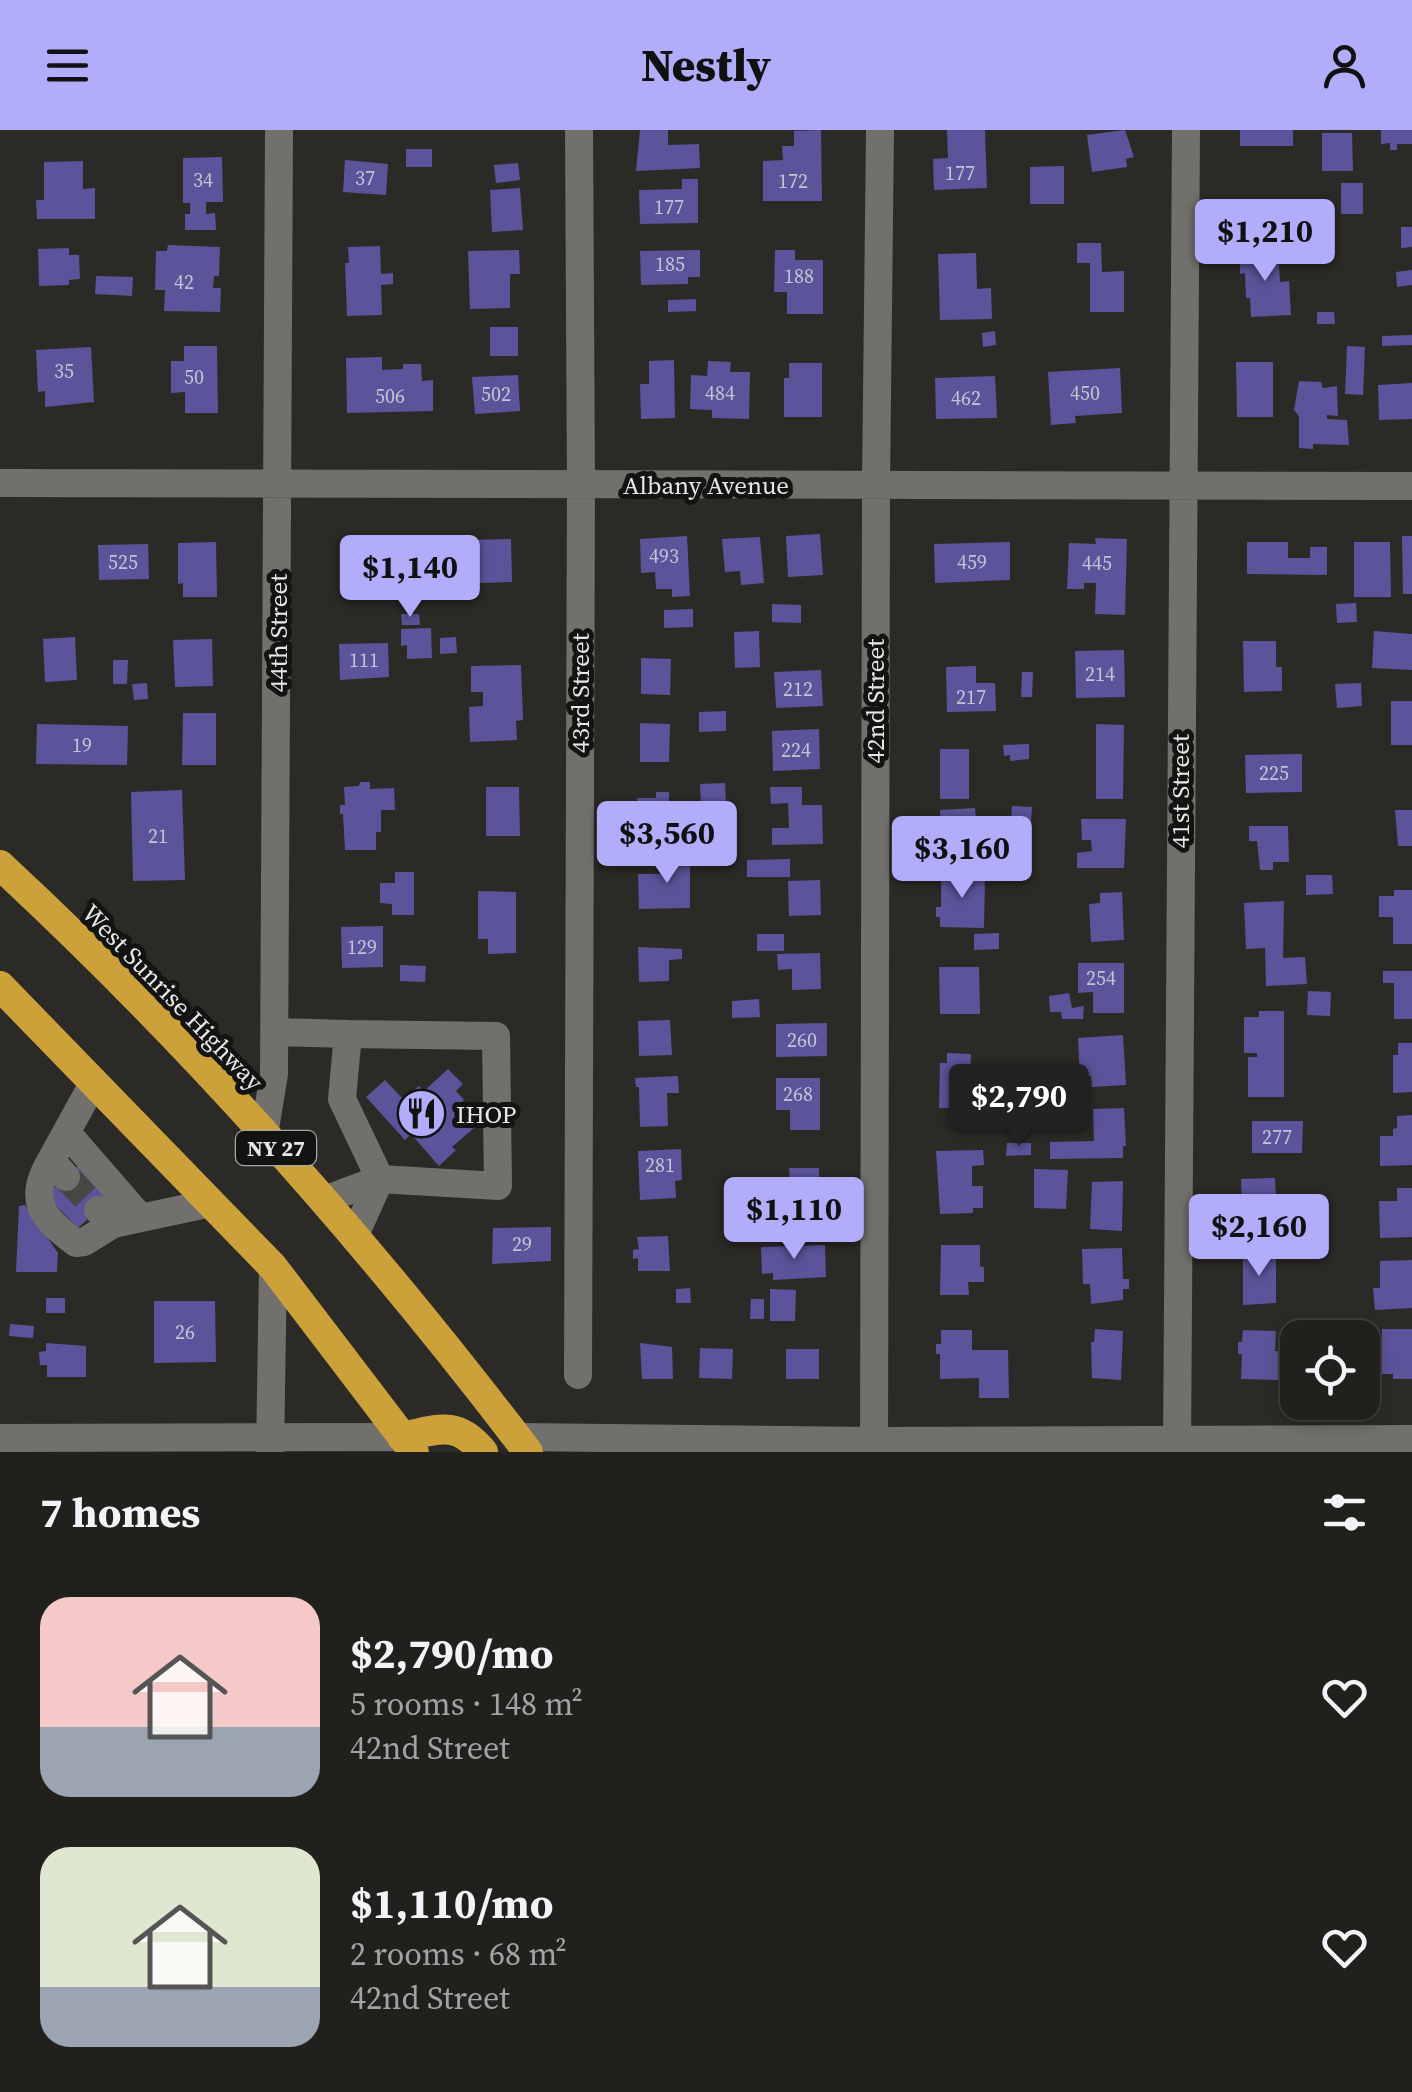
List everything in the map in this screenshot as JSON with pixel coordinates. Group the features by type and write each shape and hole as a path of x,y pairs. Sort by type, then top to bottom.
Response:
{"highway":[{"name":"West Sunrise Highway","path":"0,865 105,968 324,1200 523,1444"},
{"path":"0,986 273,1267 408,1444 442,1428 457,1430 473,1439 483,1452"}],"street":[{"name":"44th Street","path":"264,1135 274,1074 279,130"},
{"name":"43rd Street","path":"578,1375 579,130"},
{"name":"42nd Street","path":"874,1446 880,130"},
{"name":"41st Street","path":"1177,1446 1186,130"},
{"name":"Albany Avenue","path":"0,483 1412,486"},
{"path":"274,1032 496,1036 498,1186 380,1179 324,1200"},
{"path":"348,1034 342,1099 380,1179 354,1238"},
{"path":"94,1082 67,1132 58,1169 39,1180 36,1193 41,1209 62,1232 76,1242 84,1242 117,1217 211,1203"},
{"path":"67,1132 117,1217"},
{"path":"270,1445 273,1267"},
{"path":"0,1438 270,1445 408,1444"},
{"path":"523,1444 1177,1446 1412,1440"}],"building":[{"path":"640,130 668,130 668,145 699,144 700,168 636,171"},
{"path":"821,130 822,201 763,201 763,161 783,160 782,146 794,146 794,131"},
{"path":"947,130 985,130 987,188 934,190 933,159 948,158"},
{"path":"1125,130 1134,157 1126,159 1127,167 1092,172 1087,135"},
{"path":"1240,130 1293,130 1293,146 1240,146"},
{"path":"1381,130 1412,130 1412,144 1397,144 1397,150 1390,150 1390,143 1381,144"},
{"path":"1322,133 1352,133 1353,171 1322,171"},
{"path":"406,149 432,149 432,167 406,167"},
{"path":"222,157 223,202 206,202 206,214 215,213 216,230 185,230 190,203 183,203 183,158"},
{"path":"345,160 388,164 386,195 343,192"},
{"path":"83,161 83,189 95,188 95,219 37,219 36,200 44,200 44,162"},
{"path":"518,163 520,180 496,183 494,165"},
{"path":"1064,166 1064,204 1030,204 1030,167"},
{"path":"682,179 698,179 698,223 640,224 639,190 682,189"},
{"path":"1341,183 1363,183 1363,214 1341,214"},
{"path":"520,188 523,230 492,232 490,190"},
{"path":"1401,227 1412,227 1412,247 1401,248"},
{"path":"1077,243 1101,243 1102,272 1124,271 1124,312 1090,312 1090,263 1077,263"},
{"path":"168,245 220,247 219,276 214,276 213,288 221,288 220,312 164,311 165,290 155,290 156,251 167,251"},
{"path":"380,246 381,274 393,273 393,284 381,285 382,315 347,316 348,247"},
{"path":"69,248 69,255 79,255 80,279 69,280 69,285 39,286 38,249"},
{"path":"1278,248 1280,282 1289,281 1291,315 1251,317 1240,261 1246,261 1245,249"},
{"path":"519,250 520,274 510,274 510,308 470,309 468,251"},
{"path":"700,250 700,277 688,277 688,284 641,285 640,251"},
{"path":"775,250 795,250 795,260 823,260 823,314 787,314 787,292 774,292"},
{"path":"976,253 977,289 991,288 992,319 940,320 938,254"},
{"path":"1412,270 1412,285 1397,287 1396,272"},
{"path":"96,276 133,277 132,296 95,294"},
{"path":"696,299 696,311 668,312 668,300"},
{"path":"1317,312 1334,312 1335,324 1317,324"},
{"path":"490,327 518,327 518,356 490,356"},
{"path":"995,331 996,345 983,347 982,333"},
{"path":"1412,335 1412,345 1382,346 1382,336"},
{"path":"184,346 217,346 218,413 185,413 185,392 171,393 171,361 184,361"},
{"path":"1347,346 1365,347 1363,395 1345,394"},
{"path":"91,347 94,402 45,407 45,391 38,392 36,350"},
{"path":"382,357 382,370 421,364 422,381 433,380 433,411 347,413 346,358"},
{"path":"674,360 675,418 641,419 640,384 649,384 649,361"},
{"path":"708,361 731,362 730,372 750,372 749,419 712,418 712,410 690,409 691,375 707,376"},
{"path":"1236,362 1273,362 1273,417 1237,417"},
{"path":"789,363 822,363 822,417 784,417 784,378 789,378"},
{"path":"1120,368 1122,413 1075,416 1076,423 1051,425 1048,372"},
{"path":"518,375 520,411 475,414 472,377"},
{"path":"995,376 997,418 936,419 935,378"},
{"path":"1299,381 1321,382 1323,388 1337,386 1338,416 1327,415 1327,419 1347,420 1349,445 1313,444 1313,449 1299,448 1299,416 1294,410"},
{"path":"1412,383 1412,419 1379,420 1378,385"},
{"path":"820,534 823,575 788,577 786,536"},
{"path":"687,536 690,596 672,597 672,589 656,589 655,572 641,573 640,539"},
{"path":"1402,536 1412,536 1412,594 1403,594"},
{"path":"760,537 764,583 741,585 740,571 725,572 722,539"},
{"path":"1095,538 1127,539 1125,615 1095,614 1096,583 1084,583 1084,589 1067,589 1069,543 1096,544"},
{"path":"511,539 512,582 456,584 454,549 466,548 466,540"},
{"path":"216,542 217,597 183,597 183,583 178,584 178,543"},
{"path":"1010,542 1010,580 935,583 934,544"},
{"path":"1247,542 1288,542 1288,558 1310,558 1310,547 1327,547 1327,575 1247,574"},
{"path":"1354,542 1390,542 1391,597 1354,597"},
{"path":"148,544 149,579 99,580 98,545"},
{"path":"349,546 418,546 418,583 349,583"},
{"path":"1356,603 1357,622 1337,623 1336,604"},
{"path":"772,604 801,605 801,623 772,622"},
{"path":"693,609 693,627 664,628 664,610"},
{"path":"401,614 419,614 420,625 402,625"},
{"path":"431,628 432,658 407,659 407,645 401,646 401,629"},
{"path":"759,631 760,667 735,668 734,632"},
{"path":"1374,631 1412,634 1412,670 1372,668"},
{"path":"75,637 77,680 45,682 43,639"},
{"path":"456,637 457,653 440,654 440,638"},
{"path":"212,639 213,686 175,687 173,640"},
{"path":"1243,641 1276,641 1276,667 1282,667 1282,691 1244,692"},
{"path":"388,643 389,677 340,680 339,644"},
{"path":"1124,650 1125,697 1076,698 1075,651"},
{"path":"641,658 671,659 670,695 641,694"},
{"path":"113,660 128,660 127,684 113,684"},
{"path":"521,665 523,720 516,721 517,740 470,742 469,707 483,706 483,692 471,692 471,666"},
{"path":"976,666 976,683 995,683 996,711 947,712 946,667"},
{"path":"821,670 823,706 776,708 774,672"},
{"path":"1022,672 1033,672 1032,697 1021,697"},
{"path":"147,683 148,699 134,700 132,684"},
{"path":"1361,683 1362,706 1337,708 1335,684"},
{"path":"1391,701 1412,701 1412,745 1391,745"},
{"path":"726,711 726,731 699,732 699,712"},
{"path":"183,713 216,713 216,765 182,765"},
{"path":"640,723 670,724 669,762 640,762"},
{"path":"37,724 128,726 127,765 36,764"},
{"path":"1096,724 1124,725 1123,799 1096,799"},
{"path":"819,729 820,769 773,771 772,731"},
{"path":"1029,744 1029,759 1010,761 1010,755 1004,756 1003,745"},
{"path":"940,749 969,749 969,799 940,799"},
{"path":"1302,754 1302,792 1246,793 1245,755"},
{"path":"360,782 370,782 370,789 394,788 395,810 381,810 376,850 345,850 340,805 345,805 344,787 359,786"},
{"path":"725,783 726,804 701,805 700,784"},
{"path":"486,787 519,787 520,836 486,836"},
{"path":"770,787 802,787 802,805 822,805 823,844 772,845 772,828 789,828 788,803 771,804"},
{"path":"182,790 185,880 133,881 131,792"},
{"path":"656,792 669,792 669,834 638,835 637,798 656,798"},
{"path":"1012,806 1032,807 1031,822 1011,822"},
{"path":"975,808 979,850 966,851 967,859 941,861 941,845 934,846 933,831 941,831 940,810"},
{"path":"1395,810 1412,810 1412,846 1398,846"},
{"path":"1081,819 1126,819 1124,868 1077,868 1077,853 1092,851 1091,840 1082,840"},
{"path":"1249,826 1288,826 1289,862 1273,862 1273,870 1260,870 1257,841 1249,841"},
{"path":"663,857 690,857 690,908 639,909 638,874 663,874"},
{"path":"790,859 790,877 747,877 747,860"},
{"path":"395,872 414,872 414,915 392,915 392,904 380,903 380,883 395,883"},
{"path":"941,873 985,874 984,928 940,927 936,907 941,907"},
{"path":"1306,875 1332,875 1333,894 1306,895"},
{"path":"820,880 821,915 789,916 788,881"},
{"path":"1394,890 1412,890 1412,944 1393,944 1393,917 1379,917 1379,896 1394,896"},
{"path":"478,891 516,892 516,953 488,954 488,939 478,939"},
{"path":"1122,892 1124,940 1091,942 1089,904 1100,903 1100,893"},
{"path":"1284,901 1283,958 1305,957 1307,984 1266,986 1265,948 1246,949 1244,903"},
{"path":"383,926 383,967 342,968 341,927"},
{"path":"999,933 999,949 974,950 974,934"},
{"path":"757,934 784,934 784,951 757,951"},
{"path":"638,947 682,949 682,959 669,960 669,981 639,982"},
{"path":"820,953 821,989 792,990 792,969 778,970 777,954"},
{"path":"1078,963 1124,963 1124,1013 1093,1013 1093,992 1078,993"},
{"path":"400,965 426,966 425,982 400,981"},
{"path":"939,967 979,967 980,1014 940,1014"},
{"path":"1383,971 1412,971 1412,1019 1394,1019 1394,983 1383,983"},
{"path":"1308,991 1331,992 1330,1016 1307,1015"},
{"path":"1069,993 1072,1008 1084,1006 1083,1019 1062,1019 1061,1012 1050,1012 1049,996"},
{"path":"759,999 760,1017 732,1018 732,1001"},
{"path":"1259,1011 1284,1011 1284,1097 1248,1097 1248,1057 1257,1057 1257,1053 1244,1053 1244,1017 1259,1017"},
{"path":"670,1020 672,1055 639,1056 638,1021"},
{"path":"827,1023 827,1056 776,1057 776,1024"},
{"path":"1123,1035 1126,1085 1092,1087 1091,1076 1080,1077 1078,1038"},
{"path":"1398,1043 1412,1043 1412,1092 1393,1093 1393,1055 1398,1055"},
{"path":"947,1053 971,1054 969,1109 939,1108 940,1063 947,1063"},
{"path":"448,1069 463,1084 456,1091 464,1100 457,1107 475,1127 452,1147 456,1150 439,1166 411,1134 405,1140 366,1097 385,1080 403,1099 419,1086 424,1091"},
{"path":"678,1076 679,1093 667,1093 668,1126 640,1127 639,1087 635,1078"},
{"path":"776,1078 820,1078 820,1130 790,1130 790,1110 776,1110"},
{"path":"1037,1097 1064,1098 1063,1128 1036,1128"},
{"path":"1124,1108 1123,1158 1050,1159 1050,1142 1094,1141 1093,1109"},
{"path":"1412,1115 1412,1165 1380,1166 1380,1136 1393,1136 1397,1116"},
{"path":"1252,1121 1303,1121 1302,1153 1252,1153"},
{"path":"1007,1143 1031,1143 1031,1155 1006,1156"},
{"path":"681,1149 682,1180 675,1181 676,1198 640,1200 638,1151"},
{"path":"983,1150 984,1165 972,1166 972,1186 983,1186 983,1208 973,1208 973,1213 940,1214 936,1151"},
{"path":"80,1164 112,1197 78,1228 46,1195"},
{"path":"789,1168 819,1168 820,1204 776,1204 776,1187 790,1187"},
{"path":"1034,1169 1068,1170 1066,1209 1034,1208"},
{"path":"1275,1178 1276,1197 1289,1196 1290,1229 1243,1230 1243,1216 1233,1216 1233,1203 1242,1203 1241,1179"},
{"path":"1123,1181 1122,1231 1090,1229 1092,1182"},
{"path":"1397,1188 1412,1188 1412,1237 1380,1238 1379,1201 1397,1201"},
{"path":"25,1205 58,1253 57,1272 16,1272 19,1206"},
{"path":"727,1215 744,1215 744,1231 727,1232"},
{"path":"551,1227 551,1261 492,1264 493,1228"},
{"path":"668,1236 670,1271 638,1271 638,1258 633,1259 633,1250 639,1249 637,1237"},
{"path":"825,1245 826,1277 773,1280 773,1273 762,1274 761,1247"},
{"path":"941,1245 980,1245 984,1282 968,1282 969,1295 940,1295"},
{"path":"1122,1248 1123,1279 1129,1279 1129,1289 1123,1289 1123,1300 1091,1304 1090,1284 1083,1284 1082,1249"},
{"path":"1276,1253 1276,1303 1243,1305 1243,1254"},
{"path":"1412,1260 1412,1308 1375,1310 1373,1288 1380,1288 1380,1261"},
{"path":"690,1288 691,1303 676,1303 676,1289"},
{"path":"770,1289 796,1290 795,1321 770,1321"},
{"path":"46,1298 65,1298 65,1313 46,1313"},
{"path":"751,1299 764,1299 764,1319 750,1319"},
{"path":"154,1301 215,1301 216,1362 154,1363"},
{"path":"10,1324 34,1326 33,1338 9,1336"},
{"path":"1095,1329 1123,1331 1121,1380 1092,1378 1091,1342"},
{"path":"1382,1329 1412,1329 1412,1379 1380,1374"},
{"path":"941,1330 972,1330 972,1350 1008,1350 1009,1398 979,1398 979,1378 940,1379 936,1344 941,1344"},
{"path":"1243,1330 1276,1331 1280,1380 1241,1379 1242,1354 1238,1354 1238,1342 1242,1342"},
{"path":"46,1343 86,1346 86,1377 47,1377 47,1365 40,1365 39,1352 46,1351"},
{"path":"640,1343 672,1347 673,1379 642,1379"},
{"path":"700,1348 733,1349 732,1379 699,1378"},
{"path":"786,1349 819,1349 819,1379 786,1379"}],"tunnel":[{"path":"66,1177 98,1210"}],"place":[{"name":"IHOP","path":"421,1114"}]}
